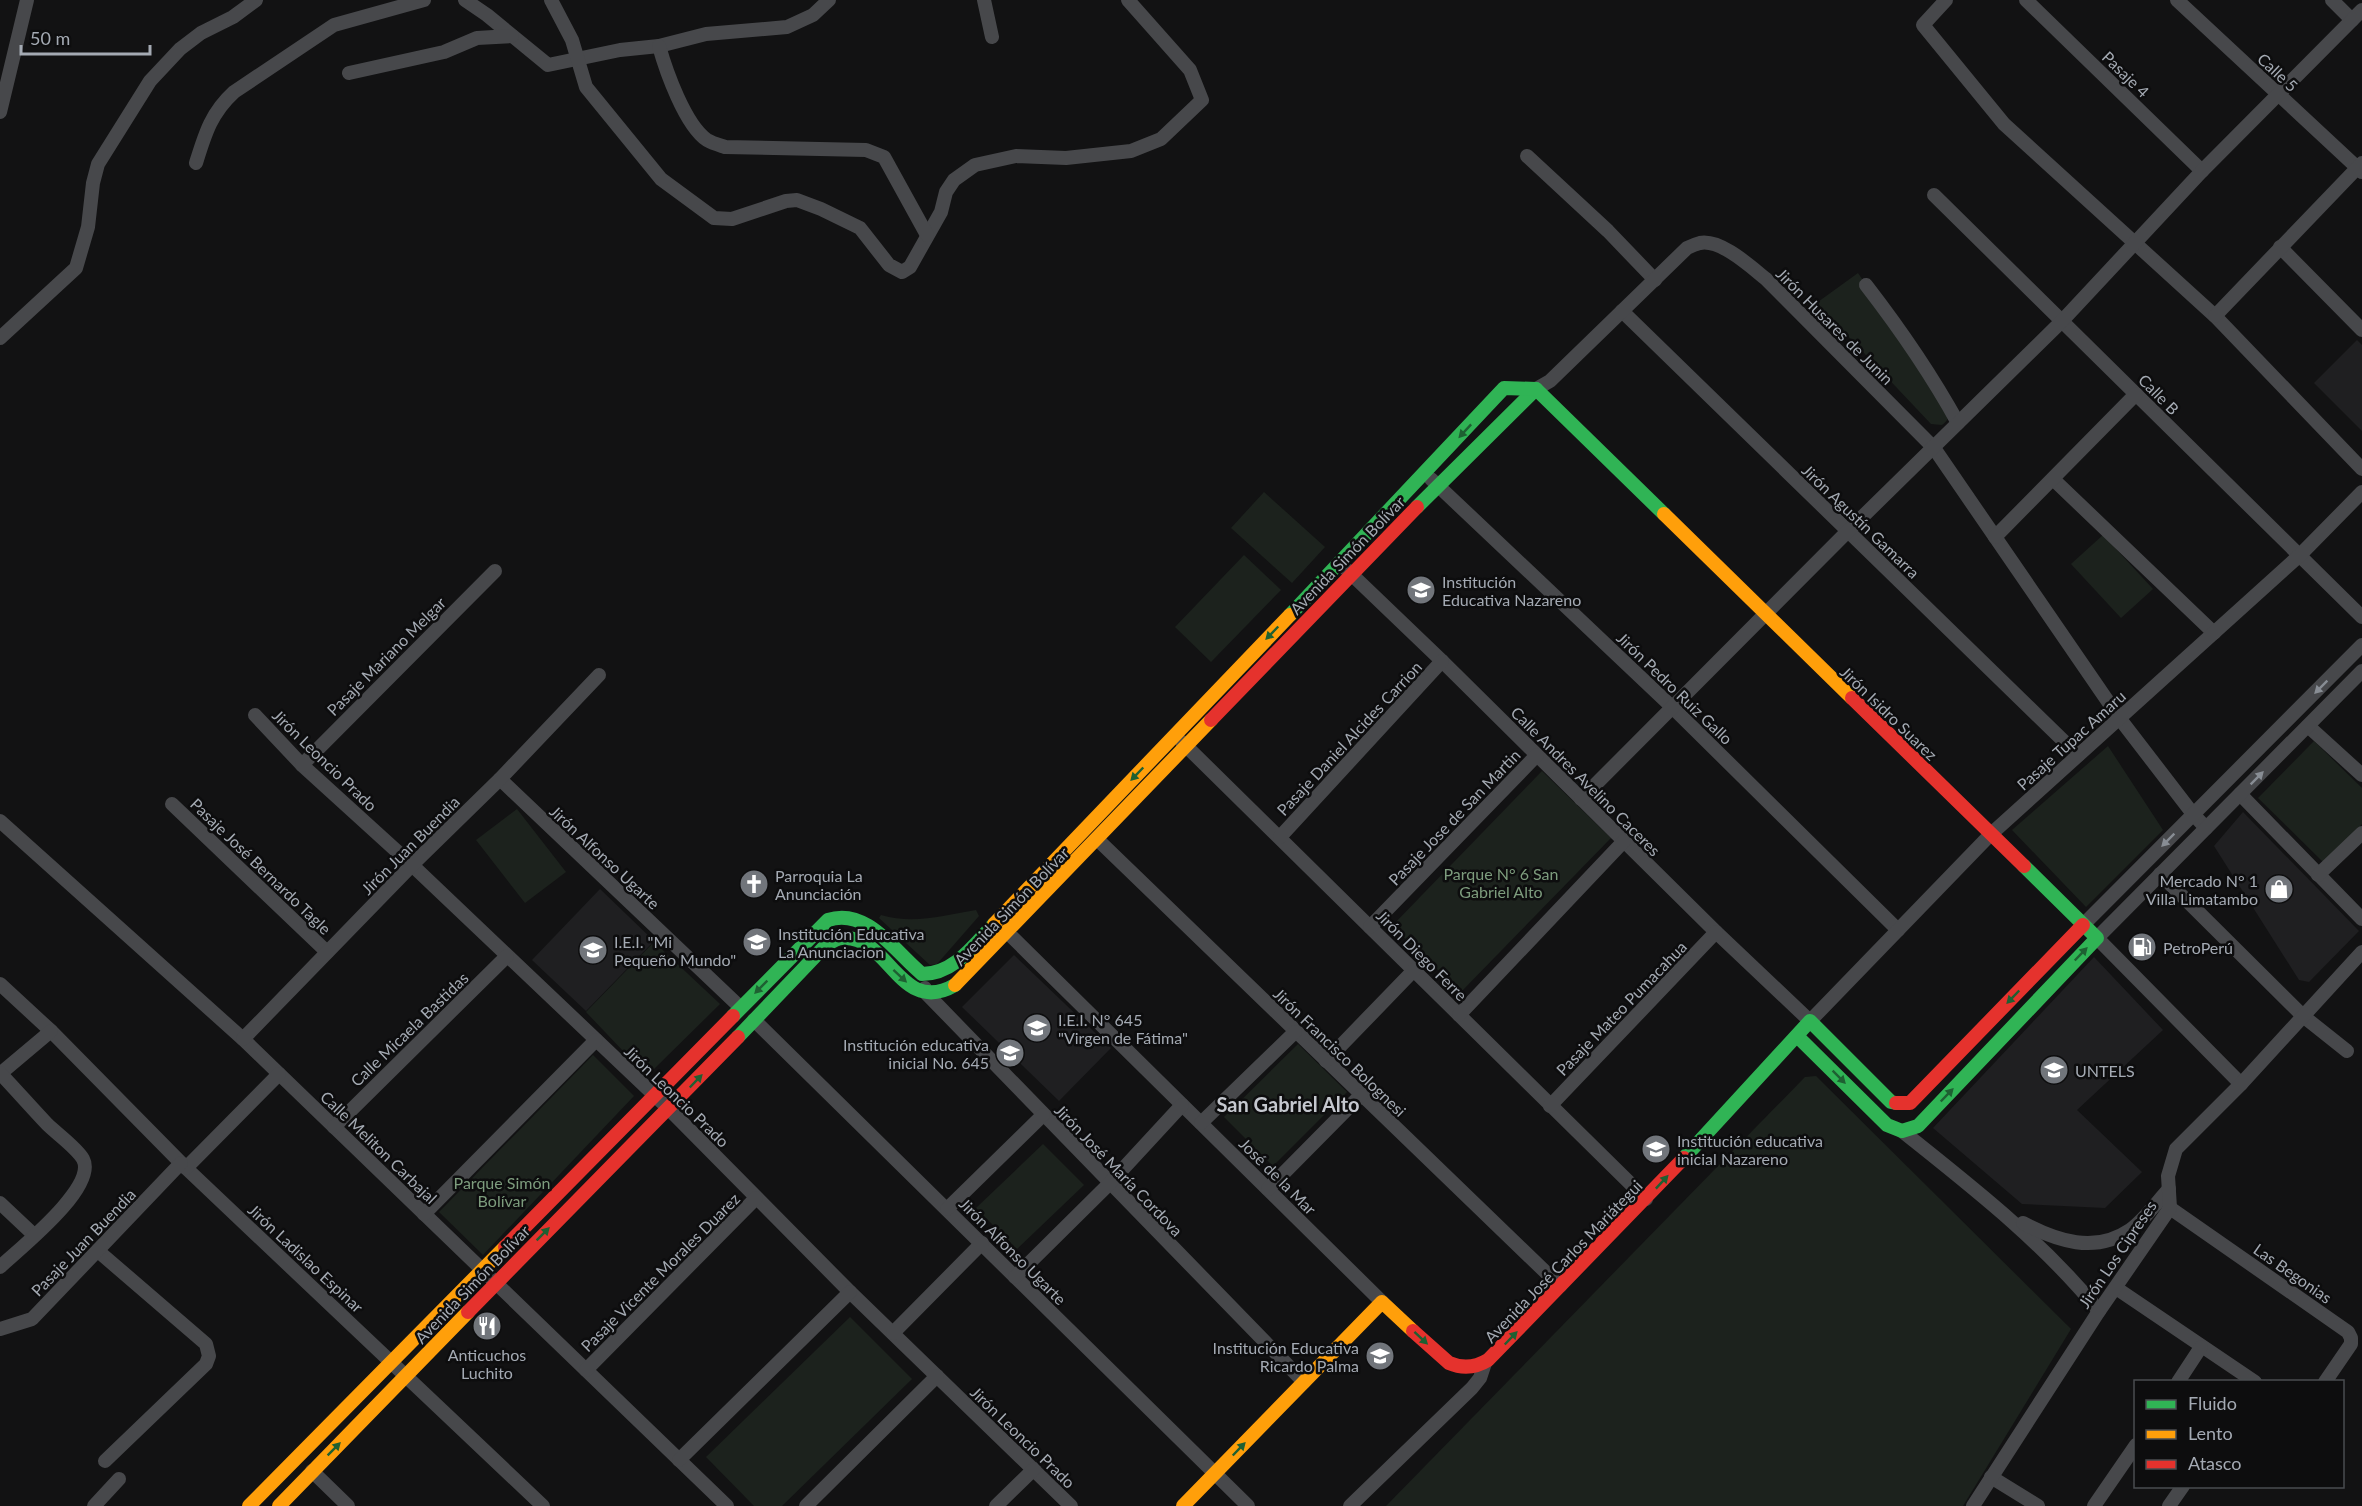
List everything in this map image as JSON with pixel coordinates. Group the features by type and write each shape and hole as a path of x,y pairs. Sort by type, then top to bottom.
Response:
{"street":[{"path":"0,112 27,0"},
{"path":"0,338 76,268 88,227 93,183 98,164 150,81 180,49 201,33 233,17 256,0"},
{"path":"196,163 208,126 223,102 234,92 334,25 424,0"},
{"path":"465,0 548,65 620,50 659,46 706,34 787,27 813,15 829,0"},
{"path":"551,0 572,40 586,87 661,179 714,218 732,219 786,201 797,200 845,219 860,228 889,266 902,272 910,267 941,212 946,192 954,180 975,165 1016,156 1066,159 1131,151 1161,140 1202,100 1190,69 1128,0"},
{"path":"984,0 992,37"},
{"path":"1946,0 1923,25 2004,124 2215,316 2362,469"},
{"name":"Pasaje 4","path":"2026,0 2202,171"},
{"name":"Calle 5","path":"2177,0 2278,95 2361,167"},
{"path":"1581,799 1848,531 2062,321 2202,171 2357,15 2332,0"},
{"path":"349,73 444,52 477,38 512,36"},
{"path":"659,46 668,78 697,130 708,141 725,147 866,150 884,157 927,236"},
{"path":"1527,156 1608,231 1655,280"},
{"path":"2215,316 2280,247 2361,167"},
{"name":"Calle B","path":"1934,195 2362,617"},
{"name":"Avenida Simón Bolívar","path":"279,1506 495,1282 669,1109 835,938 844,937 861,941 914,988 926,993 945,991 959,983 1009,934 1097,839 1438,485 1536,389 1550,381 1687,248 1702,242"},
{"name":"Jirón Husares de Junin","path":"1702,242 1718,246 1741,259 1766,279 1934,448 2120,719 2206,828"},
{"path":"2280,247 2362,330"},
{"path":"1866,285 1936,381 1958,423"},
{"name":"Jirón Agustín Gamarra","path":"1622,311 2078,755"},
{"path":"0,328 16,324"},
{"name":"Avenida Simón Bolívar","path":"249,1506 823,925 834,916 853,917 864,922 922,974 932,975 952,965 1340,563 1504,388 1536,389"},
{"name":"Jirón Isidro Suarez","path":"1536,389 2097,938 2241,1084"},
{"path":"1995,537 2136,394"},
{"name":"Jirón Pedro Ruiz Gallo","path":"1425,474 1672,706 1898,930"},
{"path":"2053,479 2214,633"},
{"name":"Pasaje Tupac Amaru","path":"1810,1022 1990,835 2300,555 2362,492"},
{"name":"Calle Andres Avelino Caceres","path":"1340,563 1810,1022"},
{"name":"Pasaje Mariano Melgar","path":"303,765 495,571"},
{"path":"1810,1022 1891,1102 1902,1104 1910,1102 2362,645"},
{"name":"Pasaje Daniel Alcides Carrion","path":"1280,837 1442,661"},
{"path":"1902,1131 1918,1126 2097,938 2362,671"},
{"name":"Jirón Juan Buendia","path":"243,1039 412,865 500,779 599,675"},
{"name":"Jirón Leoncio Prado","path":"255,715 303,765 669,1109 850,1292 1071,1506"},
{"path":"2308,726 2362,775"},
{"name":"Jirón Diego Ferre","path":"1174,734 1646,1199"},
{"name":"Pasaje Jose de San Martin","path":"1370,927 1537,755"},
{"name":"Jirón Alfonso Ugarte","path":"500,779 740,1007"},
{"path":"2240,794 2362,919"},
{"name":"Pasaje José Bernardo Tagle","path":"172,804 327,952"},
{"name":"Calle Meliton Carbajal","path":"0,821 243,1039 727,1506"},
{"path":"2318,874 2362,833"},
{"name":"Jirón Francisco Bolognesi","path":"1097,839 1560,1287"},
{"path":"1459,1015 1624,842"},
{"path":"2160,874 2303,1016 2347,1051"},
{"name":"José de la Mar","path":"996,921 1382,1302"},
{"name":"Pasaje Mateo Pumacahua","path":"1550,1106 1716,932"},
{"name":"Jirón Los Cipreses","path":"1973,1506 2099,1311 2170,1208 2168,1176 2176,1149 2241,1084 2362,952"},
{"name":"Calle Micaela Bastidas","path":"334,1127 507,956"},
{"path":"1326,1062 1414,970"},
{"path":"922,974 926,993"},
{"name":"Jirón Ladislao Espinar","path":"0,984 51,1030 184,1166 543,1506"},
{"name":"Jirón José María Cordova","path":"926,993 1109,1184 1304,1382"},
{"name":"Jirón Alfonso Ugarte","path":"754,1020 1248,1506"},
{"name":"Avenida José Carlos Mariátegui","path":"1382,1302 1449,1363 1464,1368 1485,1363 1646,1199 1810,1022"},
{"path":"0,1267 71,1200 85,1168 83,1158 47,1124 0,1073 51,1030"},
{"path":"1201,1123 1295,1032"},
{"path":"1797,1036 1887,1125 1902,1131 2008,1215 2058,1264 2099,1311"},
{"path":"424,1214 596,1040"},
{"name":"Pasaje Juan Buendia","path":"0,1329 32,1319 279,1074"},
{"path":"1268,1190 1361,1095"},
{"path":"1015,1277 1109,1184 1182,1105"},
{"path":"947,1209 1043,1115"},
{"path":"2008,1215 2065,1242 2086,1245 2110,1240 2131,1230 2169,1189"},
{"name":"Pasaje Vicente Morales Duarez","path":"586,1370 756,1197"},
{"path":"0,1203 34,1235"},
{"name":"Las Begonias","path":"2170,1208 2348,1332 2351,1344 2326,1380"},
{"path":"893,1333 982,1243"},
{"path":"98,1251 206,1344 209,1350 206,1364 105,1461"},
{"path":"2115,1288 2252,1380"},
{"path":"679,1460 850,1292"},
{"path":"1183,1506 1382,1302"},
{"path":"2179,1380 2201,1347"},
{"path":"1350,1506 1472,1388 1480,1378 1485,1363"},
{"path":"806,1506 937,1376"},
{"path":"2094,1506 2134,1448"},
{"path":"996,1506 1034,1469"},
{"path":"312,1471 348,1506"},
{"path":"1990,1477 2038,1506"},
{"path":"94,1506 119,1479"},
{"path":"2169,1506 2182,1488"}],"shaded area":[{"path":"2357,340 2362,345 2362,431 2314,383"},
{"name":"Mercado N° 1 Villa Limatambo","path":"2243,812 2359,931 2309,982 2299,980 2214,846"},
{"name":"I.E.I. \"Mi Pequeño Mundo\"","path":"600,889 654,941 586,1011 532,960"},
{"name":"I.E.I. N° 645 \"Virgen de Fátima\"","path":"1014,955 1111,1048 1059,1101 962,1007"},
{"name":"UNTELS","path":"2094,957 2163,1030 2077,1110 2142,1172 2105,1208 2022,1204 1933,1128"}],"green space":[{"path":"1858,273 1948,406 1948,417 1942,425 1931,424 1831,318 1826,321 1811,307"},
{"path":"1264,492 1325,547 1292,583 1231,528"},
{"path":"2103,535 2153,589 2121,618 2071,564"},
{"path":"1244,555 1281,590 1211,662 1175,627"},
{"path":"2314,741 2362,788 2362,824 2324,863 2258,798"},
{"path":"2108,746 2163,830 2086,907 2012,830"},
{"name":"Parque N° 6 San Gabriel Alto","path":"1542,771 1611,838 1461,992 1392,926"},
{"path":"517,809 566,872 525,903 476,840"},
{"path":"976,910 979,916 937,964 930,965 879,918 881,915 917,919"},
{"path":"654,942 720,1004 653,1070 644,1073 586,1012"},
{"path":"1298,1044 1347,1092 1273,1166 1224,1117"},
{"name":"Parque Simón Bolívar","path":"593,1055 634,1096 483,1255 439,1212"},
{"path":"1816,1076 2071,1329 1963,1506 1386,1506 1805,1077"},
{"path":"1043,1144 1084,1185 1017,1249 976,1208"},
{"path":"850,1317 912,1379 782,1506 754,1506 706,1457"}],"traffic: fast":[{"path":"1290,615 1504,388 1536,389 1664,514"},
{"path":"1417,507 1536,389"},
{"path":"1797,1036 1887,1125 1902,1131 1918,1126 2097,938 2024,866"},
{"path":"733,1016 828,920 842,918 855,920 868,926 880,934 922,974 933,973 954,964 994,924"},
{"path":"738,1037 826,945 834,940 843,938 859,940 872,949 908,983 921,991 936,992 955,985"},
{"path":"1684,1158 1810,1021 1891,1102 1896,1103"}],"traffic: slow":[{"path":"1664,514 1852,698"},
{"path":"994,924 1290,615"},
{"path":"955,985 1211,720"},
{"path":"249,1506 505,1247"},
{"path":"1183,1506 1382,1302 1413,1331"},
{"path":"279,1506 468,1312"}],"traffic: jam":[{"path":"1211,720 1417,507"},
{"path":"1852,698 2024,866"},
{"path":"1896,1103 1910,1103 2083,925"},
{"path":"505,1247 733,1016"},
{"path":"468,1312 738,1037"},
{"path":"1413,1331 1449,1363 1469,1367 1488,1360 1684,1158"}],"place":[{"name":"Institución Educativa Nazareno","path":"1421,590"},
{"name":"Parroquia La Anunciación","path":"754,884"},
{"name":"Mercado N° 1 Villa Limatambo","path":"2279,889"},
{"name":"Institución Educativa La Anunciacion","path":"757,942"},
{"name":"PetroPerú","path":"2142,947"},
{"name":"I.E.I. \"Mi Pequeño Mundo\"","path":"593,950"},
{"name":"I.E.I. N° 645 \"Virgen de Fátima\"","path":"1037,1028"},
{"name":"Institución educativa inicial No. 645","path":"1010,1053"},
{"name":"UNTELS","path":"2054,1070"},
{"name":"Institución educativa inicial Nazareno","path":"1656,1149"},
{"name":"Anticuchos Luchito","path":"487,1326"},
{"name":"Institución Educativa Ricardo Palma","path":"1380,1356"}],"district":[{"name":"San Gabriel Alto","path":"1288,1104"}]}
